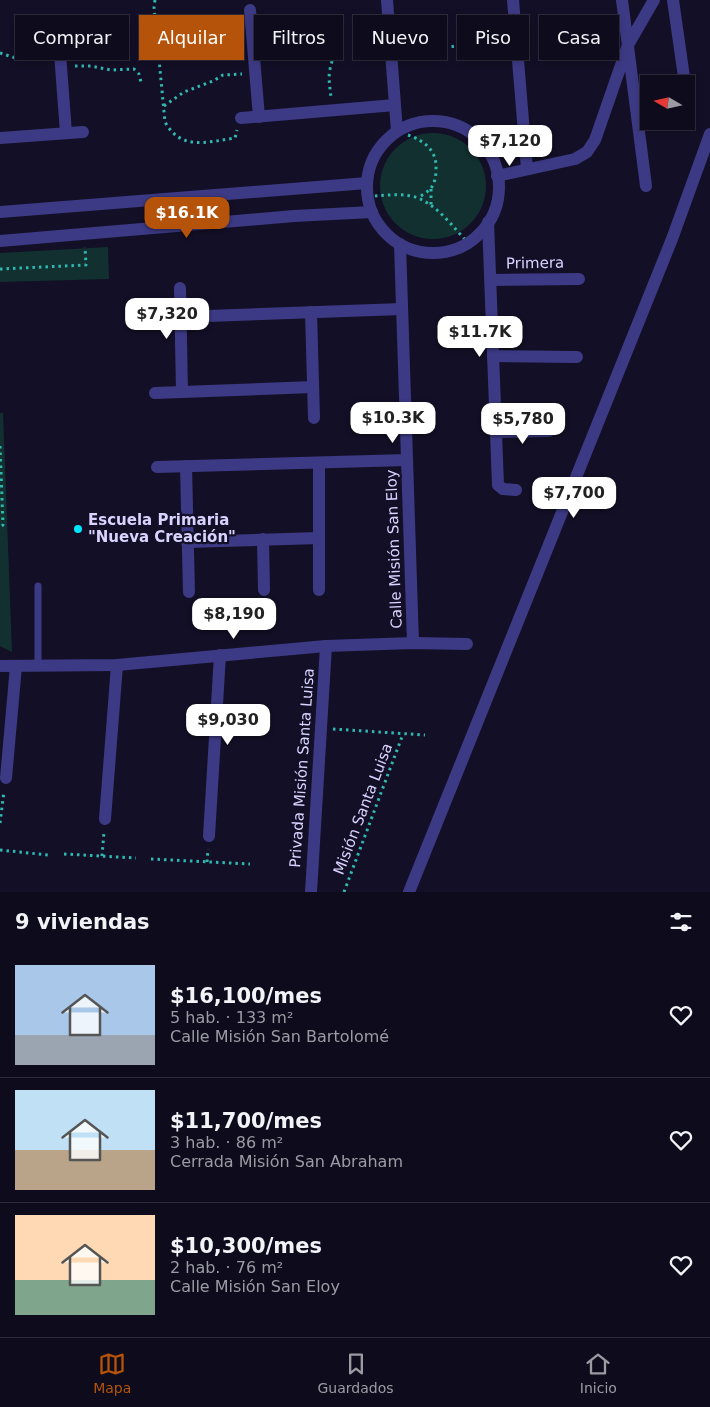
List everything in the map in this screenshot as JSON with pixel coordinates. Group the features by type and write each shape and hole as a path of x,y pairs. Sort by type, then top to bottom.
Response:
{"street":[{"path":"387,0 397,131"},
{"path":"512,0 513,15"},
{"path":"622,0 646,186"},
{"path":"497,176 575,159 587,152 596,140 628,45 654,0"},
{"path":"673,0 683,75"},
{"path":"250,10 259,117"},
{"path":"61,60 66,133"},
{"path":"518,60 527,170"},
{"path":"241,118 395,105"},
{"path":"436,121 456,125 474,136 488,151 497,176 499,191 494,211 484,229 468,243 449,251 429,254 409,249 391,239 377,223 372,212 367,190 371,163 381,145 397,131 416,123 436,121"},
{"path":"0,138 83,132"},
{"path":"409,892 668,248 710,134"},
{"path":"0,212 367,190"},
{"path":"0,241 294,216 372,212"},
{"path":"488,222 498,485 500,488 516,490"},
{"name":"Calle Misión San Eloy","path":"400,244 413,643"},
{"name":"Primera","path":"491,280 580,279"},
{"path":"180,288 182,392"},
{"path":"180,317 402,309"},
{"path":"311,312 314,418"},
{"path":"493,356 577,357"},
{"path":"155,393 313,388"},
{"path":"497,432 549,431"},
{"path":"157,467 407,460"},
{"path":"319,463 319,590"},
{"path":"186,466 189,592"},
{"path":"187,542 319,538"},
{"path":"264,540 264,590"},
{"path":"0,666 116,665 326,646 413,643 467,644"},
{"name":"Privada Misión Santa Luisa","path":"311,892 326,646"},
{"path":"208,836 220,655"},
{"path":"105,819 116,665"},
{"path":"6,778 16,666"}],"lane":[{"path":"38,586 38,666"}],"path":[{"path":"155,0 154,7 165,122 170,130 180,139 190,143 235,138 241,118"},
{"path":"252,35 278,35 294,27 301,29 304,37 322,36 330,39 335,49 335,58 330,68 329,79 332,110"},
{"path":"0,53 15,58"},
{"path":"61,66 91,66 111,70 134,70 139,74 141,82"},
{"path":"164,106 184,92 198,88 223,75 255,73"},
{"path":"397,131 417,138 430,148 436,160 436,176 430,188 418,198"},
{"path":"430,188 432,205"},
{"path":"367,190 418,198 432,205 468,243"},
{"path":"0,270 86,265 84,234"},
{"path":"0,446 3,526 0,526"},
{"name":"Misión Santa Luisa","path":"321,728 425,735"},
{"name":"Misión Santa Luisa","path":"344,892 403,734"},
{"path":"0,823 6,778"},
{"path":"102,856 105,819"},
{"path":"0,850 48,855"},
{"path":"64,854 136,858"},
{"path":"151,859 250,864"}],"green space":[{"path":"433,133 453,137 471,148 482,166 486,186 482,206 471,224 453,235 433,239 413,235 395,224 384,206 380,186 384,166 395,148 413,137"},
{"path":"108,247 109,279 0,282 0,253"},
{"path":"0,413 3,413 12,652 0,646"}],"place":[{"name":"Escuela Primaria \"Nueva Creación\"","path":"78,529"}]}
